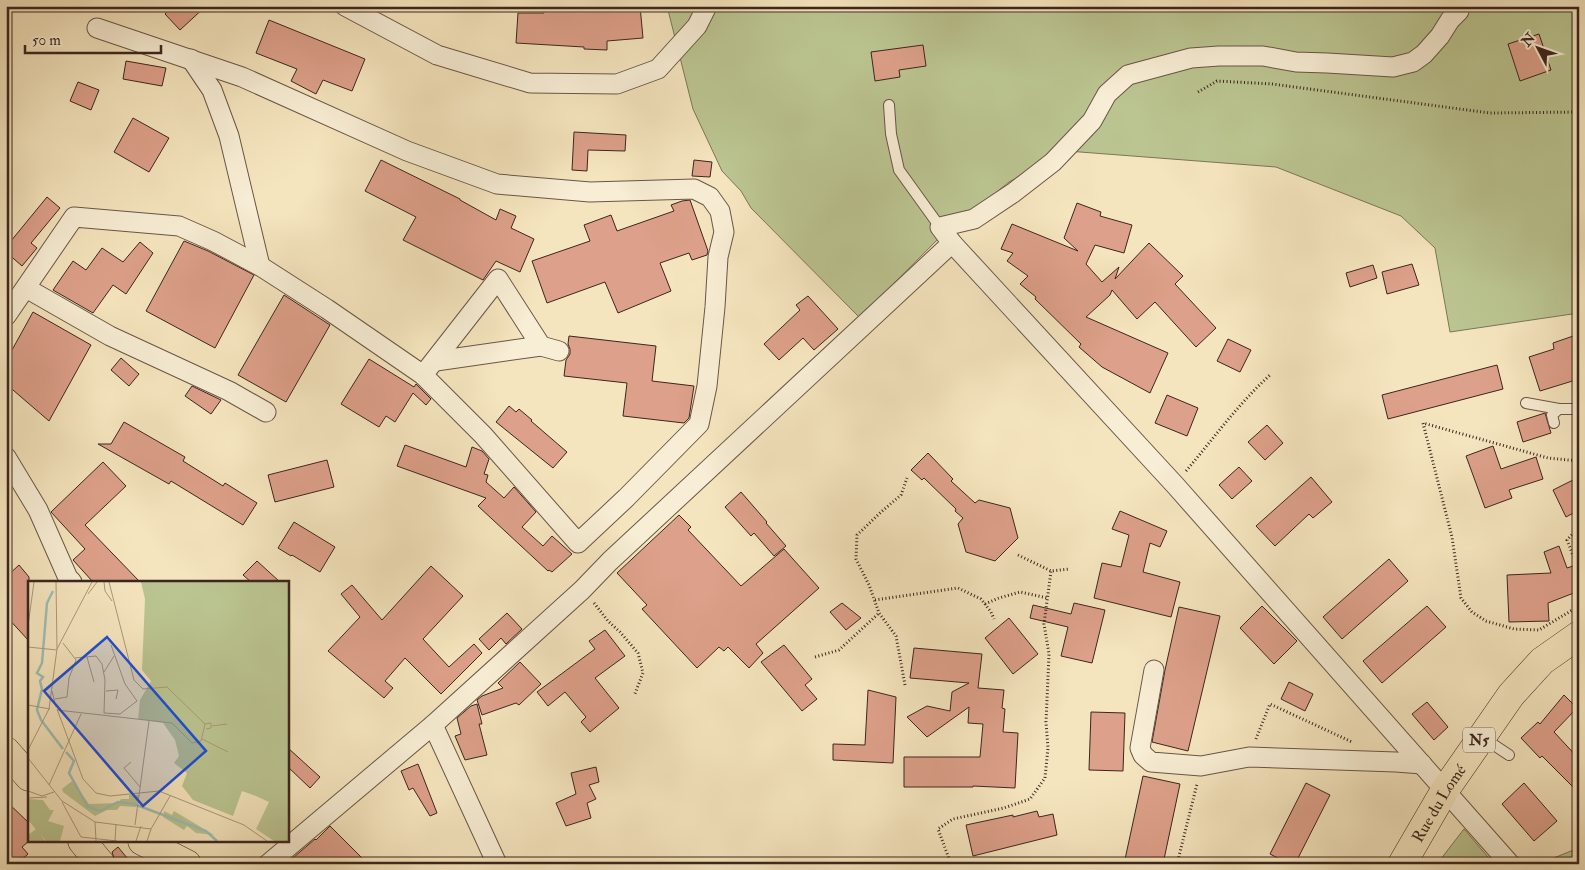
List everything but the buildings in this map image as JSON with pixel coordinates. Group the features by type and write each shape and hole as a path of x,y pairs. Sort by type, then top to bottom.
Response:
{"main road":[{"name":"Rue du Lomé","path":"1402,864 1445,790 1526,677 1542,661 1579,635"},
{"path":"6,751 28,776"},
{"path":"83,842 101,864"},
{"path":"144,842 187,864"}],"street":[{"path":"345,6 437,55 530,83 617,84 658,69 697,26 707,6"},
{"path":"1460,6 1459,11 1424,54 1413,62 1392,67 1296,62 1263,56 1219,56 1191,58 1128,75 1107,94 1092,121 1053,162 974,219 940,227 952,243 1175,485 1510,864"},
{"path":"6,316 74,217 179,226 213,241 260,266 423,375 484,435 578,543 626,498 699,424 707,386 718,257 724,232 720,211 710,197 694,188 590,192 497,184 407,151 242,77 97,28"},
{"path":"191,59 212,90 229,136 260,266"},
{"path":"268,864 433,725 582,590 610,561 952,243"},
{"path":"423,375 436,361 498,279 550,349 436,361"},
{"path":"26,288 110,336 230,392 266,412"},
{"path":"6,457 38,510 71,581"},
{"path":"1154,670 1140,748 1143,755 1151,762 1201,766 1249,757 1422,764"},
{"path":"433,725 497,864"}],"lane":[{"path":"890,105 891,134 899,170 940,227"},
{"path":"1526,404 1559,409 1579,409"},
{"path":"1554,423 1552,415 1559,409"},
{"path":"1482,736 1509,755"}],"path":[{"path":"1198,92 1217,81 1272,84 1490,113 1579,112"},
{"path":"1175,485 1233,412 1270,375"},
{"path":"1579,461 1548,458 1423,423 1452,537 1461,598 1472,612 1486,622 1514,629 1539,630 1579,606"},
{"path":"905,685 896,636 879,613 856,559 857,535 901,495 907,478"},
{"path":"1579,527 1567,540 1579,568"},
{"path":"1018,555 1051,571 1070,569"},
{"path":"951,864 938,829 953,818 1004,808 1030,799 1045,778 1048,748 1046,722 1049,654 1044,624 1051,571"},
{"path":"875,600 958,588 982,599 994,619"},
{"path":"582,590 638,653 644,673 634,696"},
{"path":"985,604 1020,592 1048,598"},
{"path":"815,657 839,650 879,613"},
{"path":"1249,757 1270,704 1360,746"},
{"path":"1176,864 1201,766"}],"green space":[{"path":"667,6 1579,6 1579,313 1450,332 1435,248 1401,216 1276,167 1067,151 1009,182 936,241 860,318 751,208 741,191 722,171 693,109"},
{"path":"1464,829 1494,864 1437,864"},
{"path":"1579,850 1579,864 1539,864 1571,851"}]}
